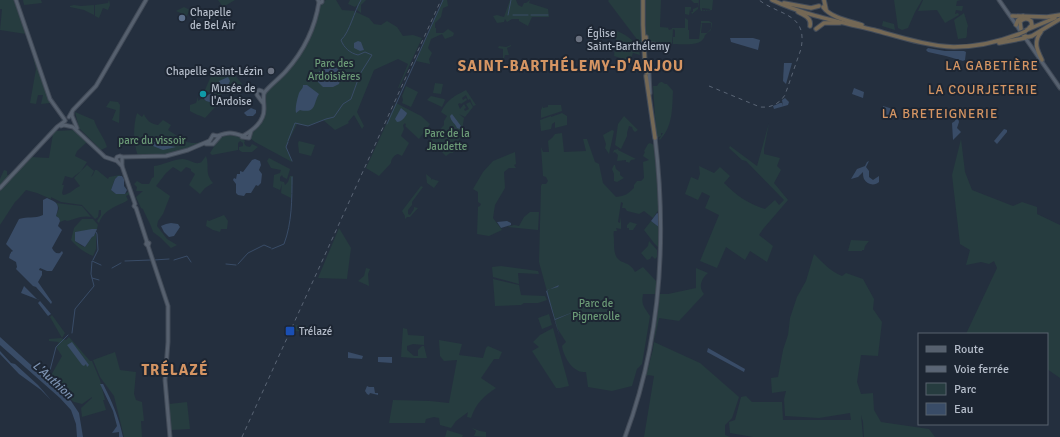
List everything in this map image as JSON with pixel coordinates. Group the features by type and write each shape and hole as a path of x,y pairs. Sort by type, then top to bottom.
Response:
{"highway":[{"path":"644,0 646,67"},
{"path":"644,0 643,25 646,67 653,120"},
{"path":"772,0 854,25 938,45 959,47 1004,43 1022,35 1032,24 1031,21 1028,19 1020,21 1019,24 1021,29"},
{"path":"776,0 807,17 811,22 810,26"},
{"path":"824,0 826,9 832,14"},
{"path":"784,4 811,8 819,6"},
{"path":"784,4 930,43 951,45 984,43 1022,35 1032,36 1060,17"},
{"path":"823,7 826,11 845,20 868,27"},
{"path":"644,10 646,67"},
{"path":"1011,14 1018,16 1060,17"},
{"path":"1016,24 1019,18 1024,16"},
{"path":"1026,30 1060,17"},
{"path":"816,29 826,22 854,25"},
{"path":"1042,60 1036,43 1039,34 1043,29"},
{"path":"645,32 648,43 659,45"},
{"path":"984,45 1022,35"},
{"path":"647,74 654,138"}],"main road":[{"path":"16,0 52,102 67,126"},
{"path":"0,188 56,129 70,118 73,110 96,86 146,0"},
{"path":"1000,0 1011,14 1022,35 1060,87"},
{"path":"1000,0 1021,29 1022,35 1042,60 1052,76"},
{"path":"56,129 62,126 71,126 108,158 120,160 132,156 166,156 211,143 217,137 228,132 242,136 246,135 259,124 263,117 264,110 262,94 286,70 299,54 312,29 320,1"},
{"path":"49,94 60,110 70,118 77,128 99,151"},
{"path":"625,437 644,372 657,305 662,229 657,153 653,120"},
{"path":"71,126 74,123"},
{"path":"211,143 213,135 217,137"},
{"path":"654,138 657,153"},
{"path":"120,160 167,303 168,332 165,380 170,437"}],"green space":[{"path":"0,0 14,0 26,34 0,30 2,9 0,9"},
{"path":"23,0 41,0 42,3 24,5"},
{"path":"109,0 110,5 108,10 103,8 99,18 95,16 95,5 108,3"},
{"path":"218,0 235,0 223,7"},
{"name":"Parc des Ardoisières","path":"326,0 336,0 342,10 355,11 354,13 356,12 369,18 374,24 381,25 387,21 397,27 403,36 413,35 422,38 399,88 408,64 398,59 374,70 357,112 364,126 362,129 354,115 348,122 349,123 335,130 323,120 308,126 297,124 286,146 292,162 255,142 251,139 251,136 253,130 264,118 265,93 301,53 321,4"},
{"path":"350,0 366,0 361,5 361,13 357,10 357,5 355,7 348,4"},
{"path":"443,0 447,0 448,6 443,8 441,17 435,23 436,33 443,33 448,29 454,33 453,36 445,39 442,34 431,39 428,48 432,53 429,59 430,64 416,61"},
{"path":"510,0 516,0 518,5 522,7 524,3 530,0 529,3 548,9 549,17 532,17 528,26 519,21 519,19 512,19 507,22 505,19 504,22 497,23 493,16 497,15 504,17"},
{"path":"643,0 642,43 639,42 608,1"},
{"path":"646,0 661,0 660,27 671,28 668,28 669,30 672,28 685,28 685,18 688,20 689,39 699,39 701,21 709,21 712,23 711,30 701,41 697,43 673,44 675,30 673,29 672,44 650,44 646,40","holes":["701,23 711,23 711,29 707,33 701,33"]},
{"path":"691,0 699,0 698,9 692,14 691,12 693,12 693,9 698,7 698,3 694,3"},
{"path":"700,0 713,0 712,10 702,8 701,11"},
{"path":"894,0 922,0 908,28 902,30 898,28"},
{"path":"923,0 961,0 957,1 956,6 963,6 962,11 956,10 955,14 958,13 959,15 945,23 937,10 918,11"},
{"path":"74,5 94,5 94,15 84,10 70,7"},
{"path":"184,7 190,10 191,7 193,9 192,11 189,11 187,16 176,11"},
{"path":"685,7 691,7 691,12 690,9 689,15 685,14"},
{"path":"964,13 968,26 967,36 966,38 958,39 954,20"},
{"path":"883,21 894,24 895,30 882,26"},
{"path":"617,31 635,43 640,55 633,53 630,61 614,56 616,37 615,32"},
{"path":"511,45 507,48 509,55 505,55 503,59 503,49 498,48 499,46 506,47"},
{"path":"33,57 53,104 41,104 43,95 38,95 36,104 30,103 36,69"},
{"path":"224,68 231,70 242,84 240,87 236,84 234,85 233,89 235,91 232,94 229,90 224,91 220,95 216,106 205,118 190,111 190,105 196,103 198,97 198,101 202,98 211,102 215,96 205,90 211,76 214,76"},
{"path":"661,82 667,84 673,91 670,123 660,140 659,139 661,136 656,137 653,86 657,86"},
{"path":"435,83 443,84 441,94 433,93"},
{"path":"406,86 418,92 411,107 402,103 402,96"},
{"name":"Parc de la Jaudette","path":"466,90 476,105 473,106 470,99 468,100 466,95 462,98 463,100 466,98 467,100 461,104 458,104 460,109 464,104 466,107 465,106 466,108 464,109 465,111 469,109 466,104 470,102 473,107 465,117 459,114 464,118 461,136 453,153 446,156 440,150 434,150 436,146 430,141 444,125 444,121 447,116 441,112 446,104"},
{"path":"431,96 445,100 442,107 427,100"},
{"path":"110,101 118,102 120,105 119,123 112,120 116,110 106,107"},
{"path":"396,103 421,116 430,124 419,139 405,126 405,123 403,125 404,129 401,136 409,143 402,156 398,154 394,156 391,163 379,176 366,168"},
{"path":"548,105 561,105 562,111 541,118 541,110 543,106 543,108 548,107"},
{"path":"75,112 94,120 107,147 101,150 79,128"},
{"name":"parc du vissoir","path":"137,113 142,117 144,114 153,124 158,125 163,120 171,125 168,130 187,142 197,143 208,140 182,151 158,155 138,156 134,134"},
{"path":"562,113 567,116 567,125 555,128 555,122 552,124 551,129 541,131 540,120"},
{"path":"624,116 638,130 635,132 632,127 629,126 627,136 621,149 615,145 618,124"},
{"path":"769,123 764,154 780,158 777,166 781,170 774,183 788,200 759,235 773,246 767,262 750,251 745,260 726,247 717,268 700,261 719,215 705,208 710,196 702,192 698,200 685,194 691,177 698,180 700,174 699,166 714,173 720,167 730,176 724,183 743,199 759,207 765,209 775,200 779,205 784,200 746,161 742,160 729,148 730,146 757,166"},
{"path":"74,130 87,142 77,151 75,156 87,162 81,171 87,165 94,171 91,177 95,170 108,179 109,177 120,175 121,177 115,179 111,190 116,194 125,194 129,191 130,194 126,196 128,200 107,211 99,223 97,221 101,215 101,210 99,210 98,217 95,219 82,205 61,202 51,197 51,199 26,190 15,202 0,225 0,190 31,157 49,158 53,134 56,131","holes":["81,171 74,178 80,186 68,194 63,195 64,185 62,185 65,176 72,178"]},
{"path":"612,130 614,131 609,154 605,148 606,144 603,135"},
{"name":"Parc de Pignerolle","path":"562,133 564,152 586,151 583,139 587,139 595,162 599,164 603,183 616,197 628,193 634,188 637,181 641,181 644,178 643,162 649,160 643,156 644,151 648,144 650,143 654,145 659,209 653,218 644,211 639,214 627,211 625,208 622,208 623,203 621,202 618,222 620,223 621,217 621,229 616,228 617,231 614,231 614,249 618,259 632,267 635,272 643,267 656,281 656,294 643,294 642,298 645,308 650,316 642,364 637,369 632,386 612,391 588,387 586,372 578,371 571,366 567,360 562,346 566,342 557,328 539,262 541,186 542,184 546,184 548,181 546,177 543,176 541,147 543,152 549,152 548,141 555,134"},
{"path":"227,135 241,138 245,141 244,143 246,146 250,147 252,144 258,147 252,152 242,152 239,150 239,147 243,146 243,143 240,141 238,143 238,150 212,155 210,153 220,137"},
{"path":"961,139 965,172 972,190 1013,206 1022,202 1037,207 1037,214 1060,225 1060,378 1048,370 1048,333 966,333 997,268 994,261 989,264 981,262 966,265 970,250 960,244 952,175"},
{"path":"299,141 315,145 311,156 299,153"},
{"path":"618,149 636,159 631,160 629,163 626,162 626,160 617,161 618,155 615,152 613,153 614,150"},
{"path":"515,152 516,164 514,165 516,168 509,168 504,172 505,188 495,205 493,218 502,230 489,236 477,234 478,207 481,204 478,202 478,192 473,189 483,172 493,161"},
{"path":"206,156 208,173 213,183 205,188 200,194 189,185 195,174 191,171 191,169 186,167 181,172 173,167 166,173 156,186 170,196 157,226 167,239 177,245 171,248 153,232 136,197 143,191 136,191 137,187 134,184 137,181 142,184 149,184 154,177 154,166 183,159 200,163"},
{"path":"269,158 290,169 287,179 282,175 280,177 280,181 284,182 285,185 290,176 293,176 291,198 281,193 282,184 280,190 273,187 274,175 280,173 281,170 271,168 267,161"},
{"path":"614,165 620,172 620,175 624,178 617,182 614,181 612,169"},
{"path":"4,170 7,171 7,175 11,174 0,187 0,179"},
{"path":"426,174 431,178 431,180 439,181 434,188 427,183"},
{"path":"421,186 423,187 412,202 412,205 408,210 408,214 410,215 414,207 418,208 410,217 405,219 402,211"},
{"path":"56,203 82,206 91,217 82,217 60,222 59,218 56,216 59,208"},
{"path":"530,212 539,212 538,230 507,227 514,225 519,226 524,217"},
{"path":"224,215 228,221 227,229 221,229 220,232 206,226 207,220 209,221"},
{"path":"82,219 93,219 98,225 97,229 75,232 75,241 85,247 96,233 96,249 93,256 75,245 71,240 74,228"},
{"path":"651,221 660,228 659,248 644,230"},
{"path":"630,222 637,224 633,230 629,230 629,228 627,228 627,225"},
{"path":"339,228 351,248 347,279 318,278"},
{"path":"851,240 869,241 862,251 848,251"},
{"path":"649,241 657,250 657,257 655,259 652,256 647,260 641,253 648,246"},
{"path":"814,254 834,272 842,276 846,273 863,279 874,299 873,309 882,322 878,356 861,355 857,382 861,394 873,393 874,410 881,422 929,429 935,437 864,437 861,415 863,437 753,437 730,433 729,422 735,420 741,397 746,396 752,402 782,402 783,420 851,420 850,413 819,418 785,416 784,399 786,391 772,393 771,378 778,377 783,350 788,335 790,318 797,297 806,281"},
{"path":"501,266 538,271 539,274 518,273 519,284 493,277 492,267"},
{"path":"366,268 370,269 368,274 369,286 358,281 364,276"},
{"path":"696,268 708,273 701,283 701,289 704,294 679,321 659,318 654,342 700,363 739,397 732,418 725,425 725,435 730,437 644,437 654,376 646,376 653,349 660,294 668,294 696,288"},
{"path":"493,279 519,285 521,295 545,296 547,300 538,303 524,303 521,305 495,306"},
{"path":"549,314 552,325 542,329 538,318"},
{"path":"52,315 65,333 62,338 50,317"},
{"path":"296,325 307,326 310,332 293,331"},
{"path":"403,328 407,329 408,335 424,336 424,345 413,344 407,346 407,350 414,356 418,356 418,350 424,346 427,358 401,357"},
{"path":"553,328 569,386 560,388 556,388 532,351 539,347 533,342 540,335"},
{"path":"69,337 90,361 92,361 100,380 106,410 82,417 81,408 92,397 82,404 74,402 49,379 62,356 56,347 59,342 49,341 49,339 61,338 66,340"},
{"path":"439,340 462,344 459,355 483,358 488,346 502,352 499,359 494,359 481,378 496,388 481,400 475,408 471,418 467,417 468,412 456,421 451,428 440,425 439,418 434,417 426,419 425,423 389,423 393,400 449,403 457,360 444,361 440,356"},
{"path":"115,352 120,370 136,372 134,394 136,400 142,402 144,421 141,421 142,437 124,437 114,396 100,377 93,360"},
{"path":"187,402 190,429 171,430 169,404"},
{"path":"472,428 486,432 486,437 474,436 476,431"},
{"path":"447,430 463,435 462,437 445,437"}],"water":[{"path":"730,38 753,38 760,40 758,50 731,42"},
{"path":"358,41 361,42 364,50 360,51 354,48 354,43"},
{"path":"928,48 945,51 964,51 966,52 965,60 963,61 928,52 926,50"},
{"path":"784,63 792,63 786,84 783,81"},
{"path":"333,66 338,69 341,76 339,84 333,87 323,87 318,82 317,73 323,69"},
{"path":"228,77 230,81 227,88 220,85 219,81"},
{"path":"303,85 307,85 319,94 312,109 305,111 300,110 296,113 299,93"},
{"path":"854,88 864,92 863,98 852,94"},
{"path":"210,94 217,98 213,103 204,99 205,96"},
{"path":"785,98 789,102 788,105 774,109 773,106 780,103 782,103 783,106 782,100"},
{"path":"883,106 893,109 892,118 882,119"},
{"path":"251,108 256,110 256,113 253,116 247,116 244,113"},
{"path":"401,108 407,113 403,119 397,122 395,119"},
{"path":"452,114 461,126 460,129 457,128 451,120 450,116"},
{"path":"956,118 958,118 959,122 957,128 961,132 953,140 952,123"},
{"path":"1004,129 1007,130 1007,132 997,144 994,141"},
{"path":"159,136 163,137 159,144 176,147 163,150 153,146 152,142 158,142 154,140"},
{"path":"255,159 260,161 261,165 259,170 262,174 261,183 258,186 256,185 251,193 246,193 244,196 238,195 236,193 236,184 233,180 234,178 236,179 237,174 240,174 240,171 243,172 252,160"},
{"path":"869,161 866,167 869,171 869,177 873,180 879,176 879,182 873,184 867,183 863,172 858,177 851,179 857,169 865,166"},
{"path":"118,176 122,176 124,179 124,186 127,190 125,194 116,194 111,190 115,179"},
{"path":"47,198 54,201 58,206 56,216 60,221 58,226 62,230 52,248 56,253 60,253 62,251 63,253 52,271 47,271 40,268 39,270 42,271 42,275 38,282 52,302 51,304 36,287 33,286 16,269 16,262 9,258 11,252 13,251 6,244 19,219 43,215 43,200"},
{"path":"657,213 659,214 660,228 651,221"},
{"path":"507,221 511,223 511,225 501,228 497,222"},
{"path":"171,223 178,224 180,227 174,236 169,237 161,226"},
{"path":"97,229 94,236 85,247 75,241 75,232"},
{"path":"24,286 37,299 21,293"},
{"path":"547,290 555,319 576,311 555,320 560,338 546,291"},
{"path":"40,301 51,314 48,316 38,303"},
{"path":"0,337 71,401 79,413 83,437 77,437 76,424 71,410 60,398 0,345"},
{"path":"72,342 89,365 87,367 86,364 84,366 82,365 67,345"},
{"path":"708,348 745,369 744,372 707,352"},
{"path":"0,351 11,363 15,364 38,385 51,400 41,390 19,374 0,354"},
{"path":"348,352 363,356 362,359 348,358"},
{"path":"378,357 392,357 392,363 378,362"},
{"path":"100,384 103,384 112,403 123,437 119,437 119,432 112,433 117,426 113,411"},
{"path":"367,386 374,387 375,393 378,393 378,395 370,393 369,395 367,394 365,391"}],"waterway":[{"path":"288,141 295,123 308,126 334,117 343,104 351,99 360,74 372,55 365,52 358,55 352,53 346,48 341,40 347,32 361,0"},
{"path":"387,124 443,0"},
{"path":"508,15 511,0"},
{"path":"513,15 528,15"},
{"path":"531,15 548,15"},
{"path":"288,142 286,147 292,161"},
{"path":"272,249 284,244 287,236 291,211 292,177"},
{"path":"93,260 98,250 96,232"},
{"path":"238,264 248,253 264,245 271,248"},
{"path":"174,260 187,256 191,262"},
{"path":"154,260 169,259"},
{"path":"125,261 151,260"},
{"path":"72,333 75,309 94,286 91,274 92,261 101,265"},
{"path":"112,268 121,263"},
{"path":"226,264 236,265"},
{"path":"92,278 99,280"},
{"name":"L'Authion","path":"48,378 56,347 68,335"}],"railway":[{"path":"242,437 441,0"},
{"path":"709,86 760,107 774,105 785,95 801,49 802,37 800,28 790,17 759,0"}],"place":[{"name":"Chapelle de Bel Air","path":"182,18"},
{"name":"Église Saint-Barthélemy","path":"579,39"},
{"name":"Chapelle Saint-Lézin","path":"271,71"},
{"name":"Musée de l'Ardoise","path":"203,94"},
{"name":"Trélazé","path":"290,331"}],"district":[{"name":"LA GABETIÈRE","path":"992,65"},
{"name":"SAINT-BARTHÉLEMY-D'ANJOU","path":"571,66"},
{"name":"LA COURJETERIE","path":"983,89"},
{"name":"LA BRETEIGNERIE","path":"940,113"},
{"name":"TRÉLAZÉ","path":"175,370"}]}
